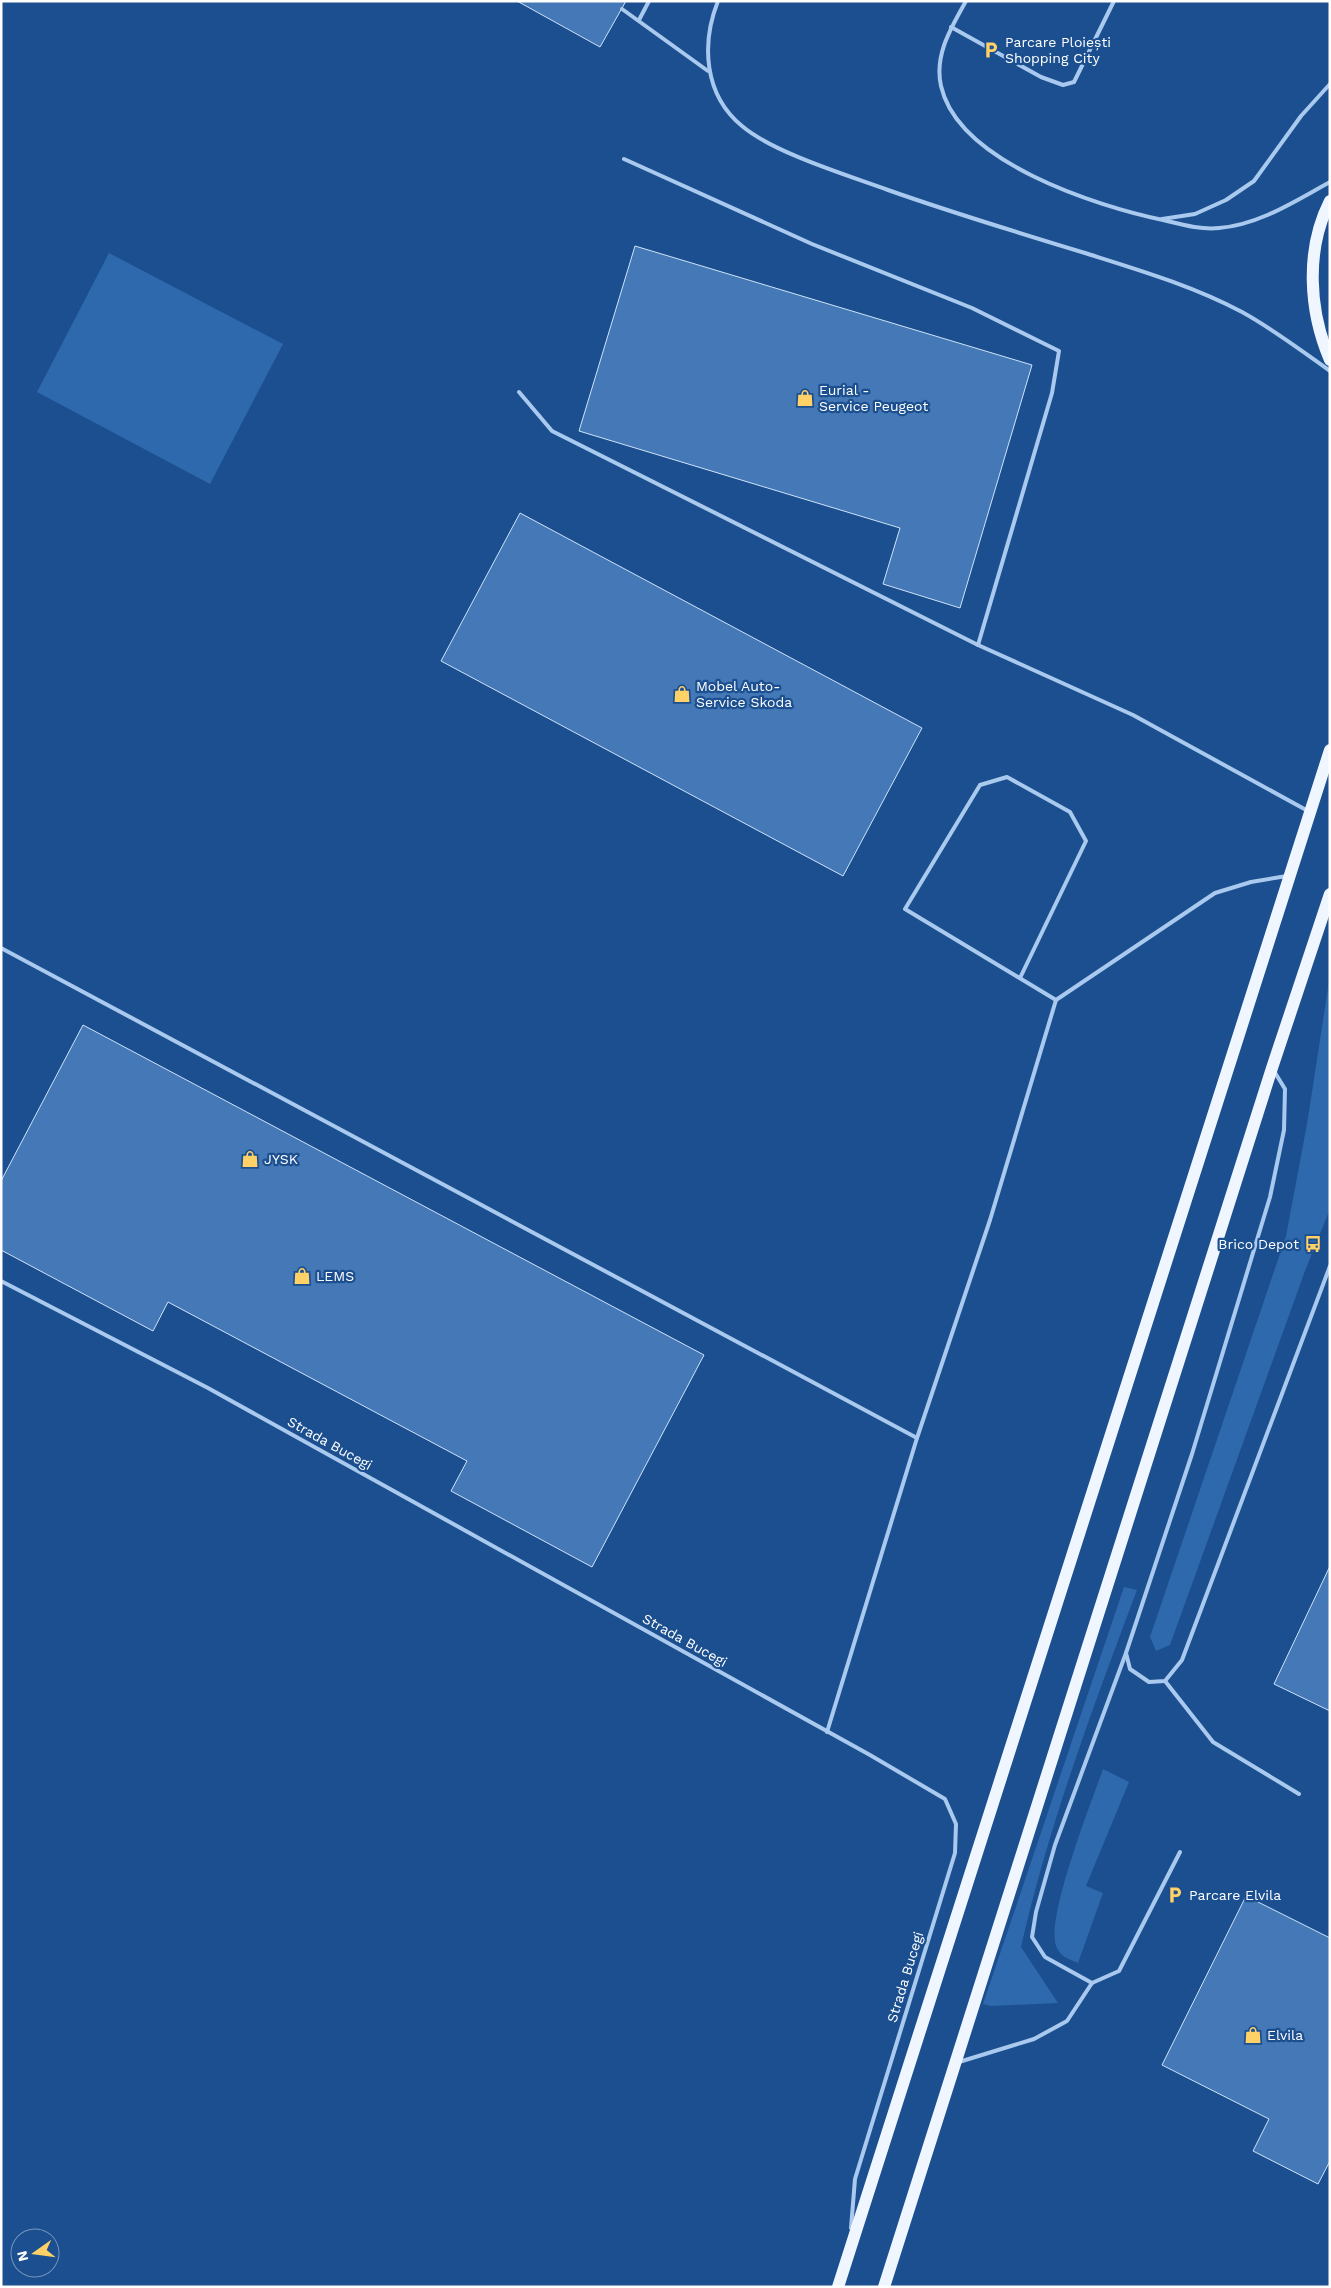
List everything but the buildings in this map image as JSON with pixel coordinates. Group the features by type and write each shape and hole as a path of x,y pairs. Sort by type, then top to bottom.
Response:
{"main road":[{"path":"1330,201 1317,240 1312,273 1314,309 1321,340 1330,360"},
{"path":"838,2287 1330,750"},
{"path":"884,2287 1272,1068 1330,894"}],"lane":[{"path":"639,20 649,1"},
{"path":"718,1 711,18 708,43 708,71 716,91 726,108 742,126 777,147 915,199 1159,277 1208,296 1243,313 1330,371"},
{"path":"966,1 951,27 943,46 939,66 941,87 963,126 983,146 1008,163 1045,182 1100,204 1187,226 1217,229 1239,225 1277,211 1330,182"},
{"path":"951,27 1042,77 1063,85 1074,82 1114,1"},
{"path":"622,9 708,71"},
{"path":"1160,219 1195,214 1226,200 1254,181 1301,116 1330,84"},
{"path":"624,159 812,244 972,308 1059,351 1052,393 978,645"},
{"path":"519,392 552,431 978,645 1133,715 1310,812"},
{"path":"1020,978 1086,841 1070,812 1008,777 980,785 905,909 1056,1000"},
{"path":"827,1732 917,1438 990,1220 1056,1000 1215,893 1251,882 1289,875"},
{"path":"1,948 917,1438"},
{"path":"1092,1983 1045,1957 1032,1937 1036,1912 1055,1845 1126,1653 1192,1454 1270,1197 1284,1130 1285,1089 1272,1068"},
{"path":"1126,1653 1130,1669 1149,1682 1165,1681 1182,1660 1330,1266"},
{"name":"Strada Bucegi","path":"1,1281 217,1393 945,1799 956,1824 955,1853 855,2179 850,2248"},
{"path":"1165,1681 1213,1742 1299,1794"},
{"path":"954,2064 1034,2039 1067,2021 1092,1983 1119,1971 1180,1852"}],"shaded area":[{"path":"109,253 283,344 210,484 37,392"},
{"path":"1330,975 1330,1209 1305,1271 1170,1645 1156,1651 1150,1637 1286,1236 1307,1124"},
{"path":"1124,1587 1137,1590 1088,1722 1058,1811 1021,1947 1058,2003 991,2006 983,2004"},
{"path":"1103,1769 1129,1782 1086,1886 1103,1893 1078,1963 1063,1956 1057,1948 1055,1935 1057,1914 1071,1860"}],"place":[{"name":"Parcare Ploiești Shopping City","path":"991,50"},
{"name":"Eurial - Service Peugeot","path":"805,398"},
{"name":"Mobel Auto- Service Skoda","path":"682,694"},
{"name":"JYSK","path":"250,1159"},
{"name":"Brico Depot","path":"1313,1244"},
{"name":"LEMS","path":"302,1276"},
{"name":"Parcare Elvila","path":"1175,1895"},
{"name":"Elvila","path":"1253,2035"}]}
